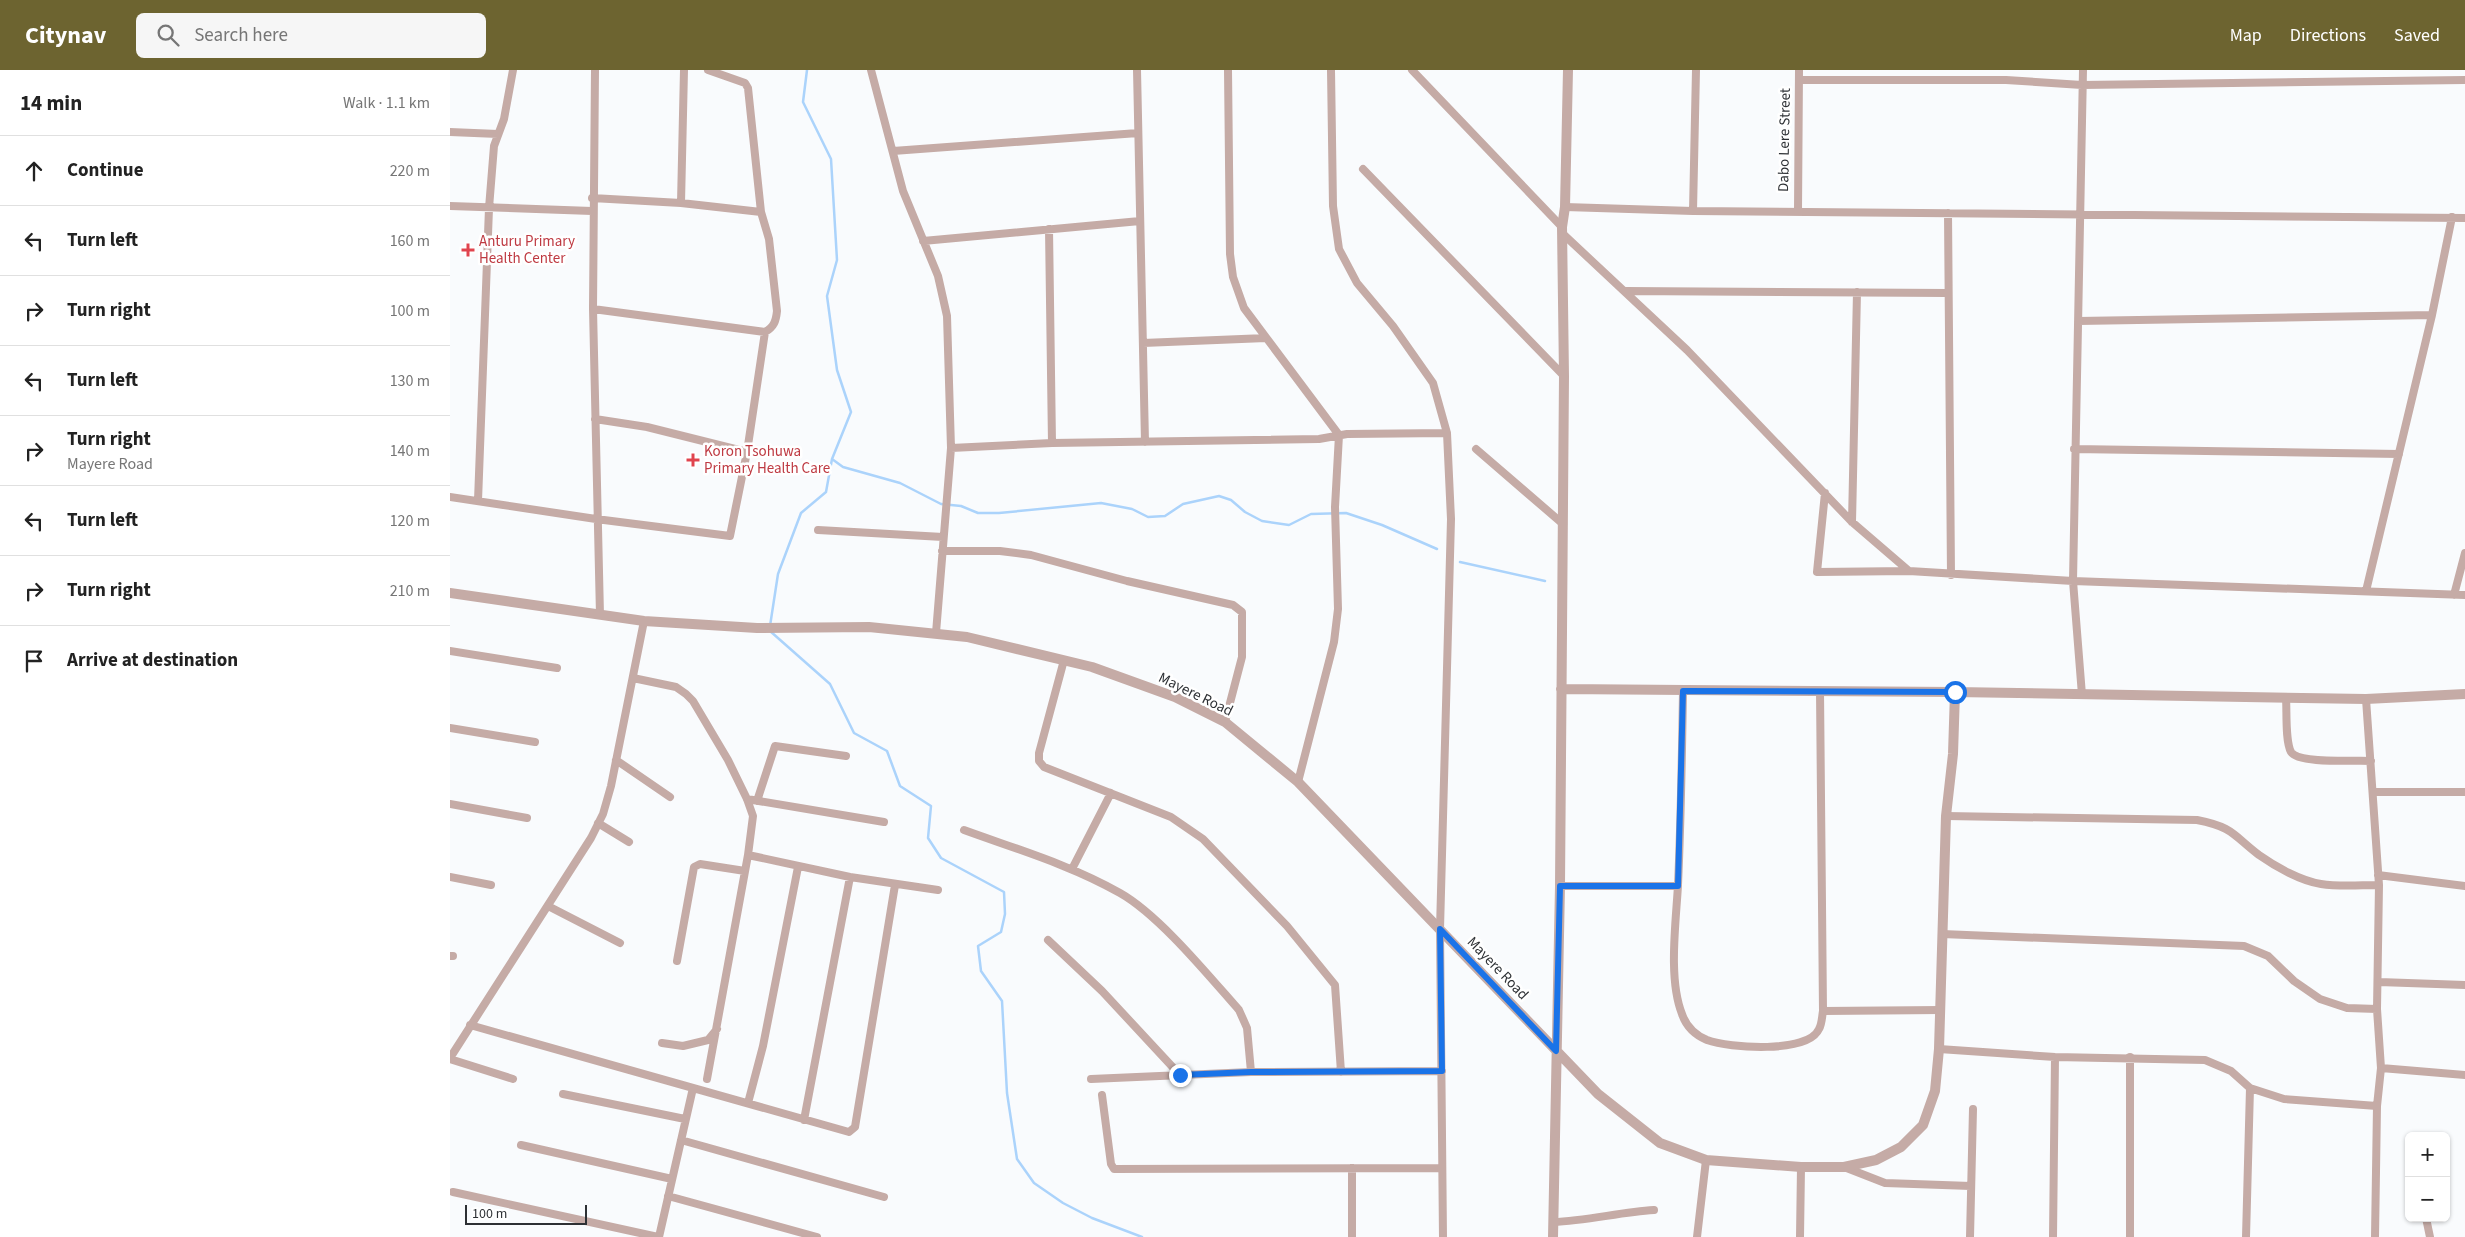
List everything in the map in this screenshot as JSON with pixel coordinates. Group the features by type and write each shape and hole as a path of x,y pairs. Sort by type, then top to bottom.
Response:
{"street":[{"path":"478,501 489,208 494,146 504,120 512,70"},
{"path":"595,70 592,211 596,519 600,615"},
{"path":"681,203 684,70"},
{"path":"593,309 765,332 771,328 776,320 777,311 769,239 760,212 748,88 745,83 708,70"},
{"path":"871,70 903,191 938,276 947,316 951,448 936,633"},
{"path":"1136,70 1145,442"},
{"path":"1228,70 1230,254 1233,277 1244,308 1338,435 1335,507 1338,608 1334,642 1298,782"},
{"path":"1331,70 1333,206 1339,249 1357,283 1393,326 1433,383 1446,433 1451,519 1440,929 1443,1237"},
{"path":"1412,70 1562,230 1688,350 1852,522 1909,571"},
{"path":"1552,1237 1560,886 1564,376 1562,230 1565,207 1568,70"},
{"path":"1693,211 1696,70"},
{"name":"Dabo Lere Street","path":"1798,211 1799,70"},
{"path":"1901,80 1902,70"},
{"path":"2006,70 2006,80"},
{"path":"2082,694 2073,582 2074,449 2083,70"},
{"path":"2442,70 2442,80"},
{"path":"1799,80 2006,80 2082,85 2465,80"},
{"path":"450,132 498,134"},
{"path":"892,151 1138,133"},
{"path":"1363,169 1564,376"},
{"path":"592,198 681,203 760,212"},
{"path":"450,206 592,211"},
{"path":"1565,207 1693,211 2465,218"},
{"path":"1948,213 1951,575"},
{"path":"2366,591 2432,315 2452,217"},
{"path":"923,241 1140,221"},
{"path":"1049,229 1052,443"},
{"path":"1626,291 1948,293"},
{"path":"1852,522 1858,292"},
{"path":"2078,321 2432,315"},
{"path":"450,496 596,519 730,536 747,452 765,332"},
{"path":"1143,343 1266,338"},
{"path":"595,419 647,427 747,452"},
{"path":"951,448 1052,443 1319,439 1338,435 1446,433"},
{"path":"1476,449 1563,524"},
{"path":"2074,449 2399,454"},
{"path":"1825,493 1817,572 1909,571 2073,582 2465,595"},
{"path":"818,530 944,537"},
{"path":"942,550 1000,551 1031,554 1127,581 1233,605 1242,612 1242,657 1225,722"},
{"path":"2454,595 2465,553"},
{"name":"Mayere Road","path":"450,593 644,621 757,628 869,627 936,633 975,639 1092,667 1175,697 1225,722 1298,782 1598,1094 1660,1143 1706,1160 1800,1167 1844,1167 1876,1160 1901,1147 1923,1125 1935,1091 1941,1010 1946,816 1953,754 1955,692"},
{"path":"513,1079 450,1059 548,906 598,823 611,786 644,621"},
{"path":"450,651 558,668"},
{"path":"1064,660 1039,753 1039,760 1044,767 1171,817 1203,839 1287,926 1335,984 1341,1072"},
{"path":"633,678 676,687 693,701 728,760 748,799 753,816 718,1028 707,1079"},
{"path":"1561,689 1955,692 2366,699 2465,694"},
{"path":"1683,691 1678,886 1674,943 1675,971 1681,1012 1690,1029 1708,1040 1731,1045 1778,1047 1808,1040 1819,1030 1823,1011 1820,691"},
{"path":"2286,698 2288,742 2291,752 2295,756 2308,760 2371,760"},
{"path":"2366,699 2379,885 2379,982 2377,1009 2381,1068 2377,1106 2375,1237"},
{"path":"450,728 536,742"},
{"path":"757,801 775,746 846,756"},
{"path":"616,760 670,797"},
{"path":"2374,792 2465,792"},
{"path":"1072,869 1111,793"},
{"path":"748,799 884,822"},
{"path":"450,804 527,818"},
{"path":"1946,816 2197,820 2216,824 2232,831 2259,854 2275,864 2319,884 2379,885"},
{"path":"598,823 629,842"},
{"path":"964,830 1072,869 1121,893 1153,919 1239,1010 1247,1028 1251,1072"},
{"path":"748,855 850,877 938,890"},
{"path":"678,961 694,867 700,864 745,871"},
{"path":"748,1104 763,1046 798,867"},
{"path":"2378,875 2465,886"},
{"path":"450,877 491,885"},
{"path":"804,1120 850,877"},
{"path":"470,1025 804,1120 849,1132 853,1131 895,885"},
{"path":"1560,886 1678,886"},
{"path":"548,906 620,943"},
{"path":"1942,934 2244,946 2268,956 2294,981 2320,999 2347,1008 2377,1009"},
{"path":"1048,940 1102,991 1180,1075"},
{"path":"2379,982 2465,985"},
{"path":"1823,1011 1941,1010"},
{"path":"662,1043 683,1046 708,1040 718,1028"},
{"path":"1939,1049 2055,1057 2205,1060 2231,1071 2250,1088 2284,1099 2377,1106"},
{"path":"2053,1237 2055,1057"},
{"path":"2130,1057 2130,1237"},
{"path":"2381,1068 2465,1076"},
{"path":"1091,1079 1251,1072 1442,1071"},
{"path":"452,1192 658,1237 692,1088"},
{"path":"2246,1237 2250,1088"},
{"path":"563,1094 685,1119"},
{"path":"1102,1095 1111,1164 1114,1169 1442,1168"},
{"path":"1970,1237 1973,1109"},
{"path":"681,1140 884,1197"},
{"path":"521,1145 672,1179"},
{"path":"1697,1237 1706,1160"},
{"path":"1800,1167 1800,1237"},
{"path":"1844,1167 1885,1183 1971,1186"},
{"path":"1352,1168 1352,1237"},
{"path":"668,1196 817,1237"},
{"path":"1553,1222 1577,1222 1615,1213 1654,1210"},
{"path":"2427,1222 2430,1237"}],"waterway":[{"path":"770,626 778,574 801,513 826,492 832,459 851,412 837,370 827,296 837,260 831,159 803,102 807,70"},
{"path":"832,459 843,467 900,483 941,504 961,506 978,513 999,513 1101,503 1132,509 1148,517 1165,516 1183,504 1219,496 1231,500 1245,512 1262,521 1289,525 1311,514 1346,513 1382,525 1437,549"},
{"path":"1460,562 1545,581"},
{"path":"770,631 830,684 854,733 887,751 900,786 931,806 928,838 941,858 1004,892 1005,914 1001,932 978,946 981,971 1002,1001 1007,1093 1017,1159 1034,1183 1063,1203 1092,1218 1142,1237"}],"place":[{"name":"Anturu Primary Health Center","path":"468,250"},
{"name":"Koron Tsohuwa Primary Health Care","path":"693,460"}],"route":[{"path":"1180,1075 1251,1072 1442,1071 1440,929 1556,1051 1560,886 1678,886 1683,691 1955,692"}]}
